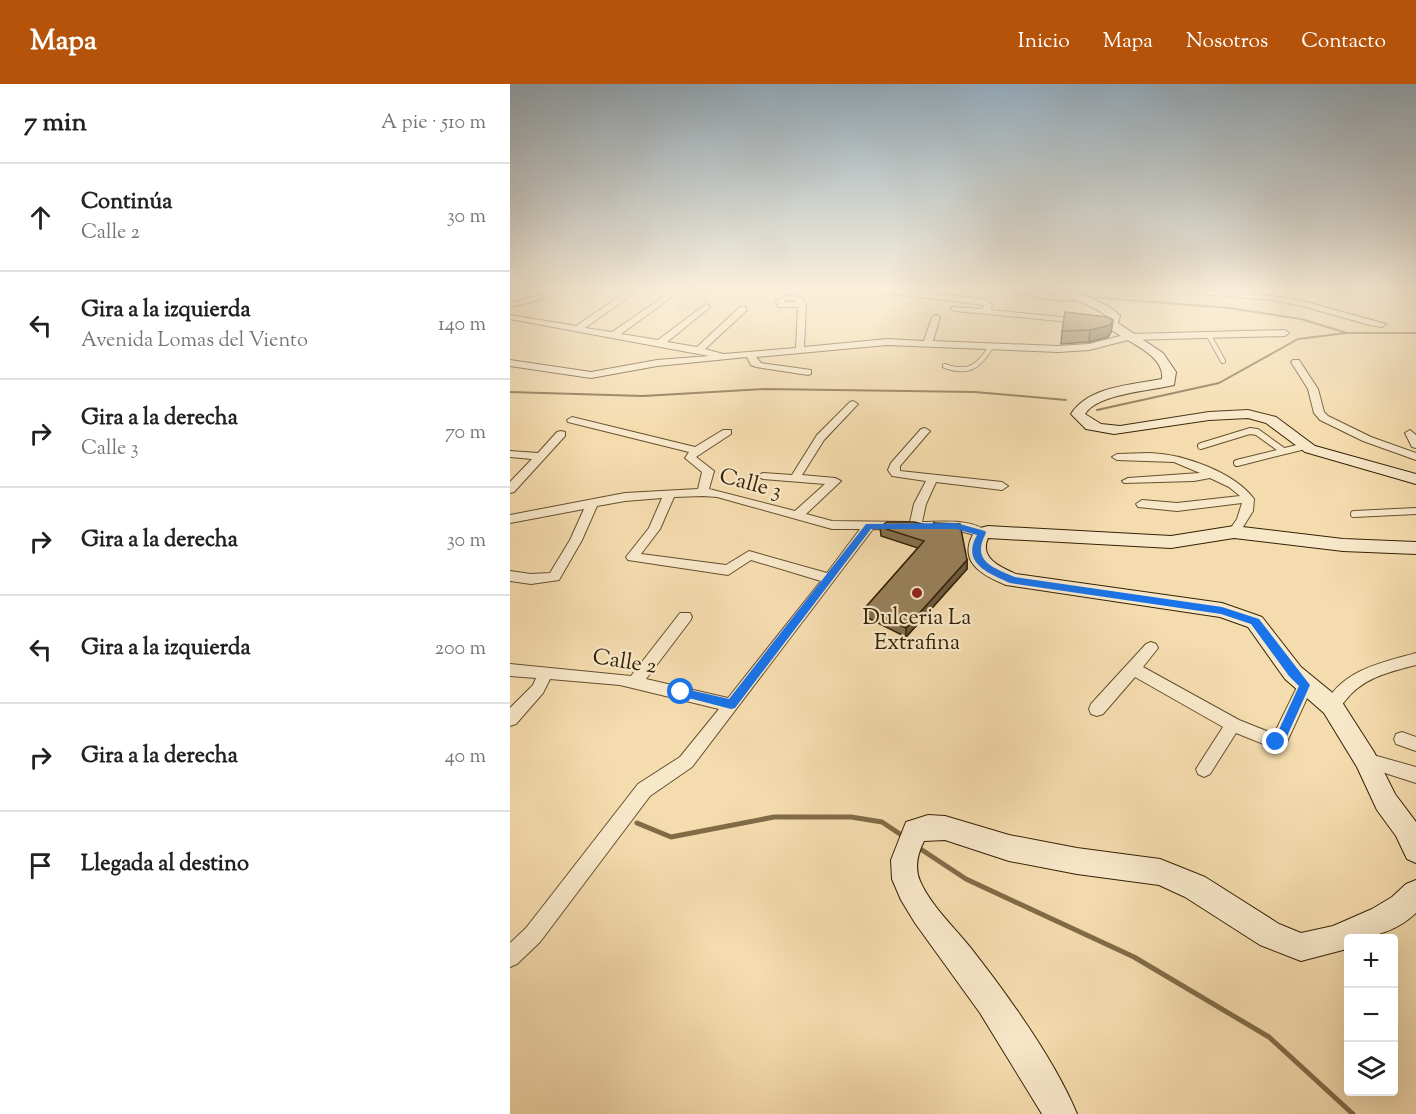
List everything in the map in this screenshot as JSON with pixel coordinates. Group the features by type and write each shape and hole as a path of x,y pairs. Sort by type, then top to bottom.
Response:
{"main road":[{"path":"1125,335 1146,347 1170,367 1169,382 1100,397 1089,402 1080,409 1078,414 1088,424 1107,430 1120,430 1209,416 1248,414 1271,420 1305,446 1416,479"},
{"path":"1416,548 1343,545 1234,532 1171,542 1002,532 982,533 976,544 976,554 981,562 990,570 1013,580 1222,610 1244,616 1255,622 1293,673 1332,706 1366,760 1386,802 1405,827 1416,850"},
{"path":"1060,1114 1034,1066 965,965 923,910 906,880 903,857 915,831 928,827 945,828 1009,848 1077,861 1160,872 1195,887 1270,935 1301,947 1333,940 1382,919 1402,907 1416,894"}],"street":[{"path":"606,335 699,350 728,358"},
{"path":"660,344 671,335"},
{"path":"699,350 715,335"},
{"path":"800,349 801,335"},
{"path":"928,343 930,335"},
{"path":"510,363 591,375 657,363 887,342 1024,350 1082,348 1128,337 1180,335"},
{"path":"750,354 754,363 759,365 808,372"},
{"path":"1296,362 1313,389 1319,413 1324,418 1366,439 1416,457"},
{"path":"796,477 811,449 826,430 853,404"},
{"path":"572,420 627,434 661,439 696,451"},
{"path":"925,431 895,465 896,474 1002,486"},
{"path":"703,492 708,471 690,458 696,451 726,432"},
{"path":"510,489 561,434"},
{"path":"1410,434 1416,445"},
{"path":"510,454 539,456"},
{"path":"1117,457 1180,459 1237,487 1248,499 1250,507 1247,517 1234,532"},
{"path":"1128,481 1194,478 1212,474"},
{"path":"763,476 834,481 797,516"},
{"path":"915,525 920,504 932,479"},
{"name":"Calle 3","path":"510,519 625,497 703,492 717,493 832,525 915,525 969,528 982,533"},
{"path":"670,494 654,529 632,557 728,570 749,555 830,579"},
{"path":"1142,504 1177,507 1248,499"},
{"path":"510,576 531,579 554,577 576,540 592,504"},
{"path":"510,957 533,935 644,790 686,762 869,526"},
{"path":"635,682 685,617"},
{"path":"1097,710 1151,648"},
{"path":"1332,706 1347,684 1375,670 1416,659"},
{"path":"1134,669 1233,725 1276,742 1280,740 1305,685"},
{"name":"Calle 2","path":"510,670 635,682 731,705"},
{"path":"510,719 538,689 546,673"},
{"path":"1204,769 1233,725"},
{"path":"1366,760 1416,775"}],"lane":[{"path":"1209,335 1223,361"},
{"path":"945,366 974,369 978,367 990,348"},
{"path":"1201,446 1250,431 1257,432 1282,450"},
{"path":"1238,463 1305,446"},
{"path":"1354,514 1416,511"}],"building":[{"name":"Dulceria La Extrafina","path":"887,522 914,522 935,527 934,523 960,524 967,560 906,628 865,608 924,541 880,527"}],"waterway":[{"path":"1097,410 1219,383 1298,339 1329,335"},
{"path":"510,392 643,396 765,389 975,392 1066,400"},
{"path":"637,823 671,837 774,817 851,817 882,822 903,836"},
{"path":"916,846 966,879 1134,957 1269,1037 1353,1114"}],"place":[{"name":"Dulceria La Extrafina","path":"917,593"}],"route":[{"path":"681,692 731,705 869,526 956,526 982,533 976,544 976,554 981,562 990,570 1013,580 1222,610 1244,616 1255,622 1293,673 1305,685 1280,740 1276,742"}]}
